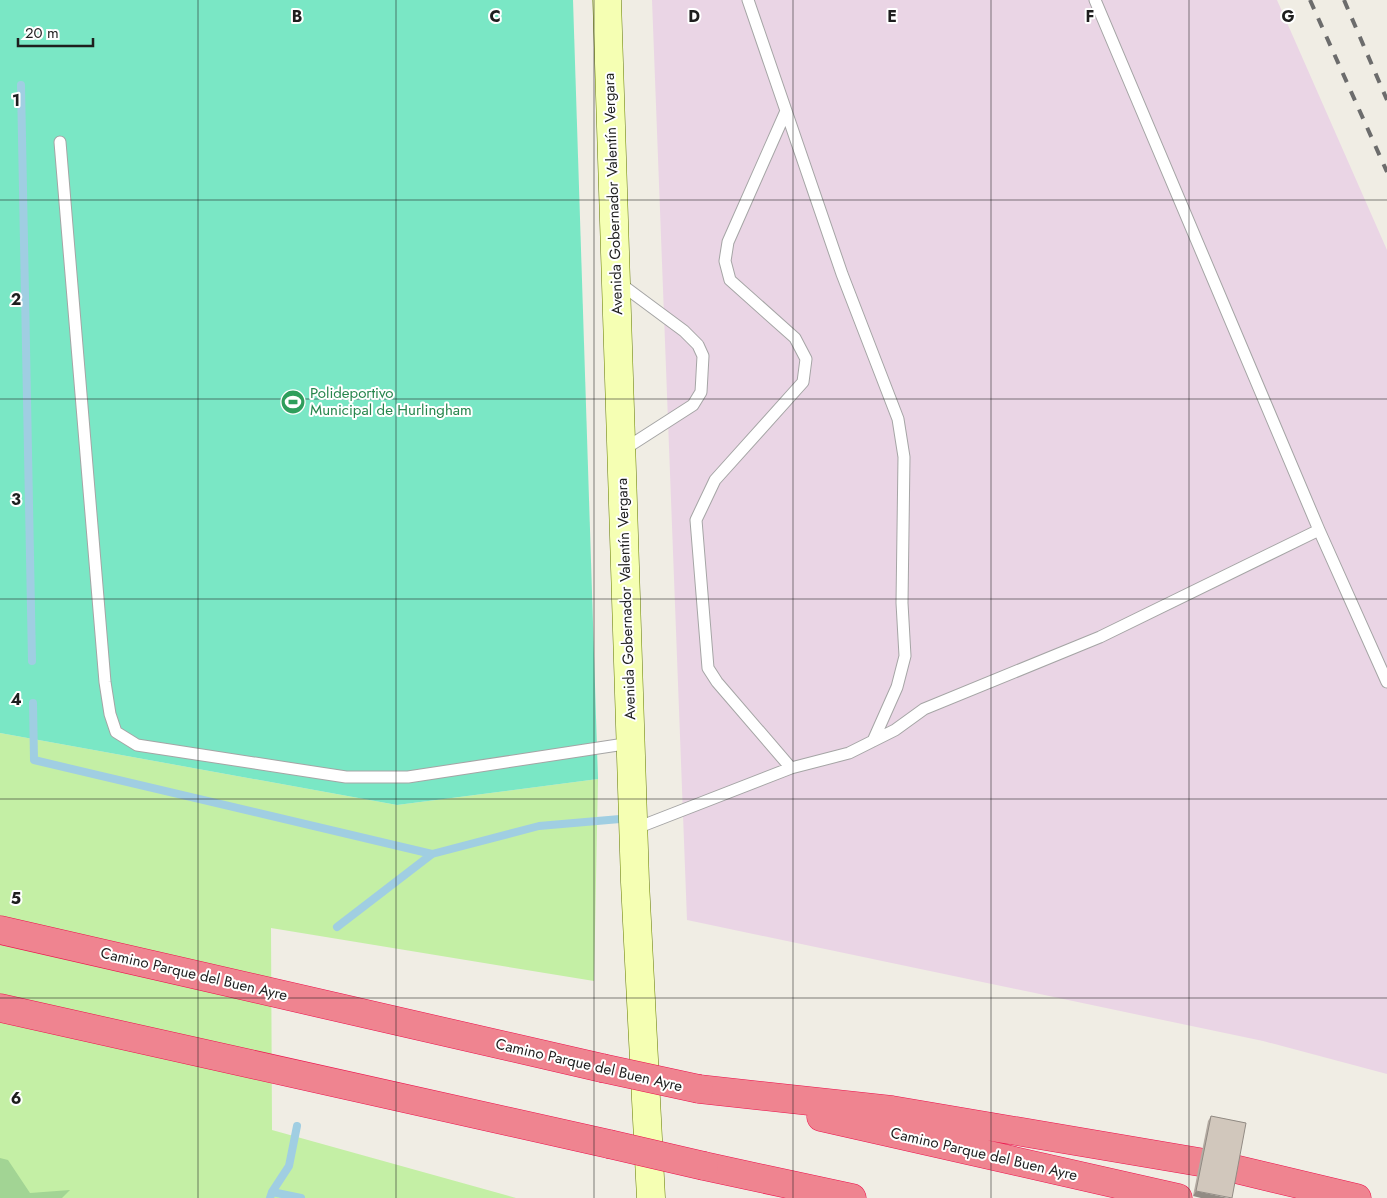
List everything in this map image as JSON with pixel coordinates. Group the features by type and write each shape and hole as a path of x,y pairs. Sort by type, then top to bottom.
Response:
{"highway":[{"name":"Camino Parque del Buen Ayre","path":"0,930 1178,1198"},
{"path":"0,1008 852,1198"},
{"path":"699,1090 892,1110 1200,1162"},
{"path":"1235,1169 1357,1198"}],"street":[{"name":"Avenida Gobernador Valentín Vergara","path":"607,0 634,830 651,1198"}],"lane":[{"path":"748,0 842,274 898,419 904,457 902,603 905,656 897,687 873,741"},
{"path":"1095,0 1319,530 1387,682"},
{"path":"786,111 728,242 725,261 730,280 795,338 806,359 803,382 715,480 696,520 708,668 717,682 791,768"},
{"path":"60,142 105,682 110,714 116,732 137,745 346,777 408,777 631,743"},
{"path":"616,280 684,331 698,345 703,356 700,392 693,405 621,451"},
{"path":"634,830 791,768 848,754 895,730 924,709 1100,637 1319,530"}],"shaded area":[{"path":"652,0 1277,0 1387,250 1387,1074 1263,1041 687,920"}],"green space":[{"name":"Polideportivo Municipal de Hurlingham","path":"0,0 573,0 598,779 397,805 0,733"},
{"path":"0,733 397,805 598,779 594,981 271,928 272,1130 516,1198 0,1198"},
{"path":"0,1158 8,1160 30,1193 70,1190 62,1198 0,1198"}],"building":[{"path":"1211,1116 1246,1123 1232,1198 1196,1191"}],"waterway":[{"path":"21,85 32,661"},
{"path":"33,703 34,760 432,854"},
{"path":"337,927 432,854 539,826 620,819"},
{"path":"272,1192 289,1166 297,1126"},
{"path":"270,1198 272,1192 301,1198"}],"railway":[{"path":"1310,0 1387,172"},
{"path":"1344,0 1387,100"}],"place":[{"name":"Polideportivo Municipal de Hurlingham","path":"293,402"}]}
